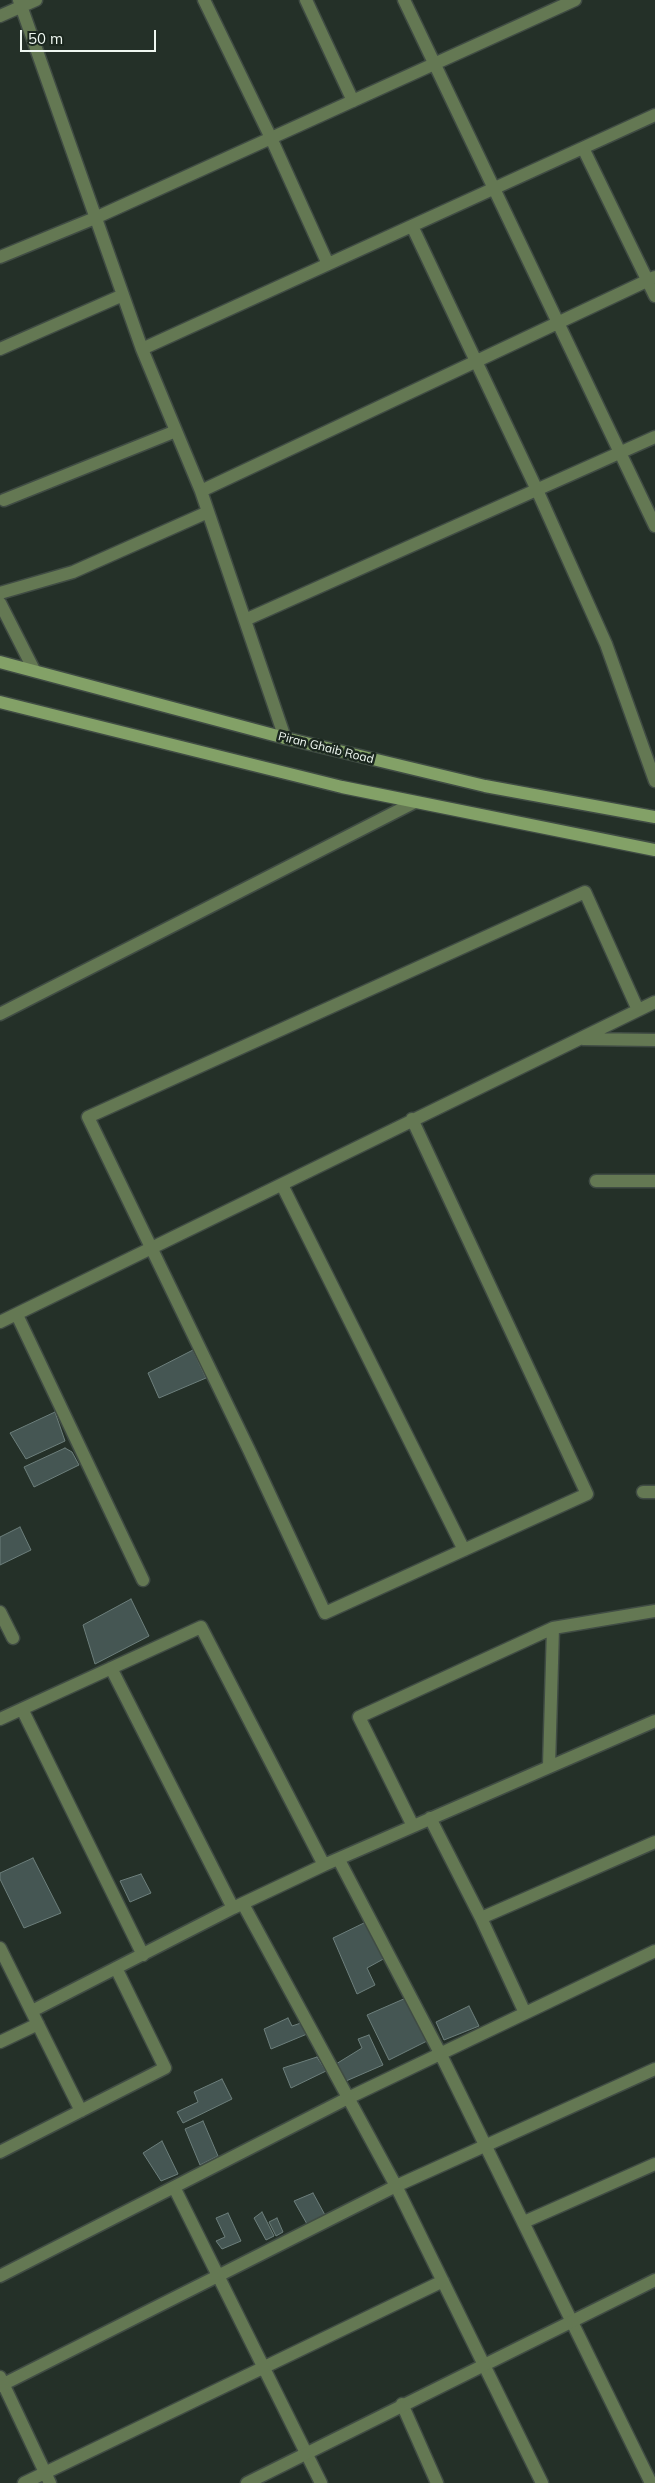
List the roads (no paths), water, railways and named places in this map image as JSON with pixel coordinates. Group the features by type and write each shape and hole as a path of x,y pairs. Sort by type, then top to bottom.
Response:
{"main road":[{"name":"Piran Ghaib Road","path":"0,662 285,738 485,786 655,818"},
{"path":"0,702 332,785 655,850"}],"street":[{"path":"0,16 21,3 36,0"},
{"path":"204,0 271,138 328,264"},
{"path":"306,0 353,101"},
{"path":"404,0 655,526"},
{"path":"0,257 95,218 575,0"},
{"path":"21,3 142,349 201,491 285,738"},
{"path":"142,349 655,115"},
{"path":"583,148 651,278 655,296"},
{"path":"412,226 537,490 606,644 655,781"},
{"path":"201,491 651,278"},
{"path":"0,350 123,295"},
{"path":"4,500 176,431"},
{"path":"245,620 655,437"},
{"path":"0,594 73,572 208,512"},
{"path":"0,603 34,670"},
{"path":"0,1014 414,803"},
{"path":"412,1119 587,1494 325,1613 88,1117 585,892 638,1010"},
{"path":"0,1322 282,1185 412,1119 655,1002"},
{"path":"579,1038 655,1040"},
{"path":"596,1181 655,1181"},
{"path":"282,1185 464,1550"},
{"path":"16,1315 143,1580"},
{"path":"413,1826 359,1717 553,1628 655,1611"},
{"path":"0,1612 13,1638"},
{"path":"0,1719 201,1628 324,1865"},
{"path":"549,1766 553,1628"},
{"path":"111,1668 238,1906 396,2186 542,2483"},
{"path":"22,1709 143,1954"},
{"path":"32,2011 238,1906 324,1865 655,1721"},
{"path":"430,1818 481,1918 526,2013"},
{"path":"481,1918 655,1842"},
{"path":"339,1860 440,2053 651,2483"},
{"path":"0,1948 80,2111"},
{"path":"0,2276 348,2098 655,1951"},
{"path":"0,2152 165,2068 116,1968"},
{"path":"0,2042 38,2024"},
{"path":"47,2478 1,2382 220,2277 396,2186 655,2069"},
{"path":"524,2222 655,2164"},
{"path":"174,2187 321,2483"},
{"path":"247,2483 484,2363 655,2280"},
{"path":"24,2483 47,2478 264,2365 443,2281"},
{"path":"402,2404 437,2483"}]}
